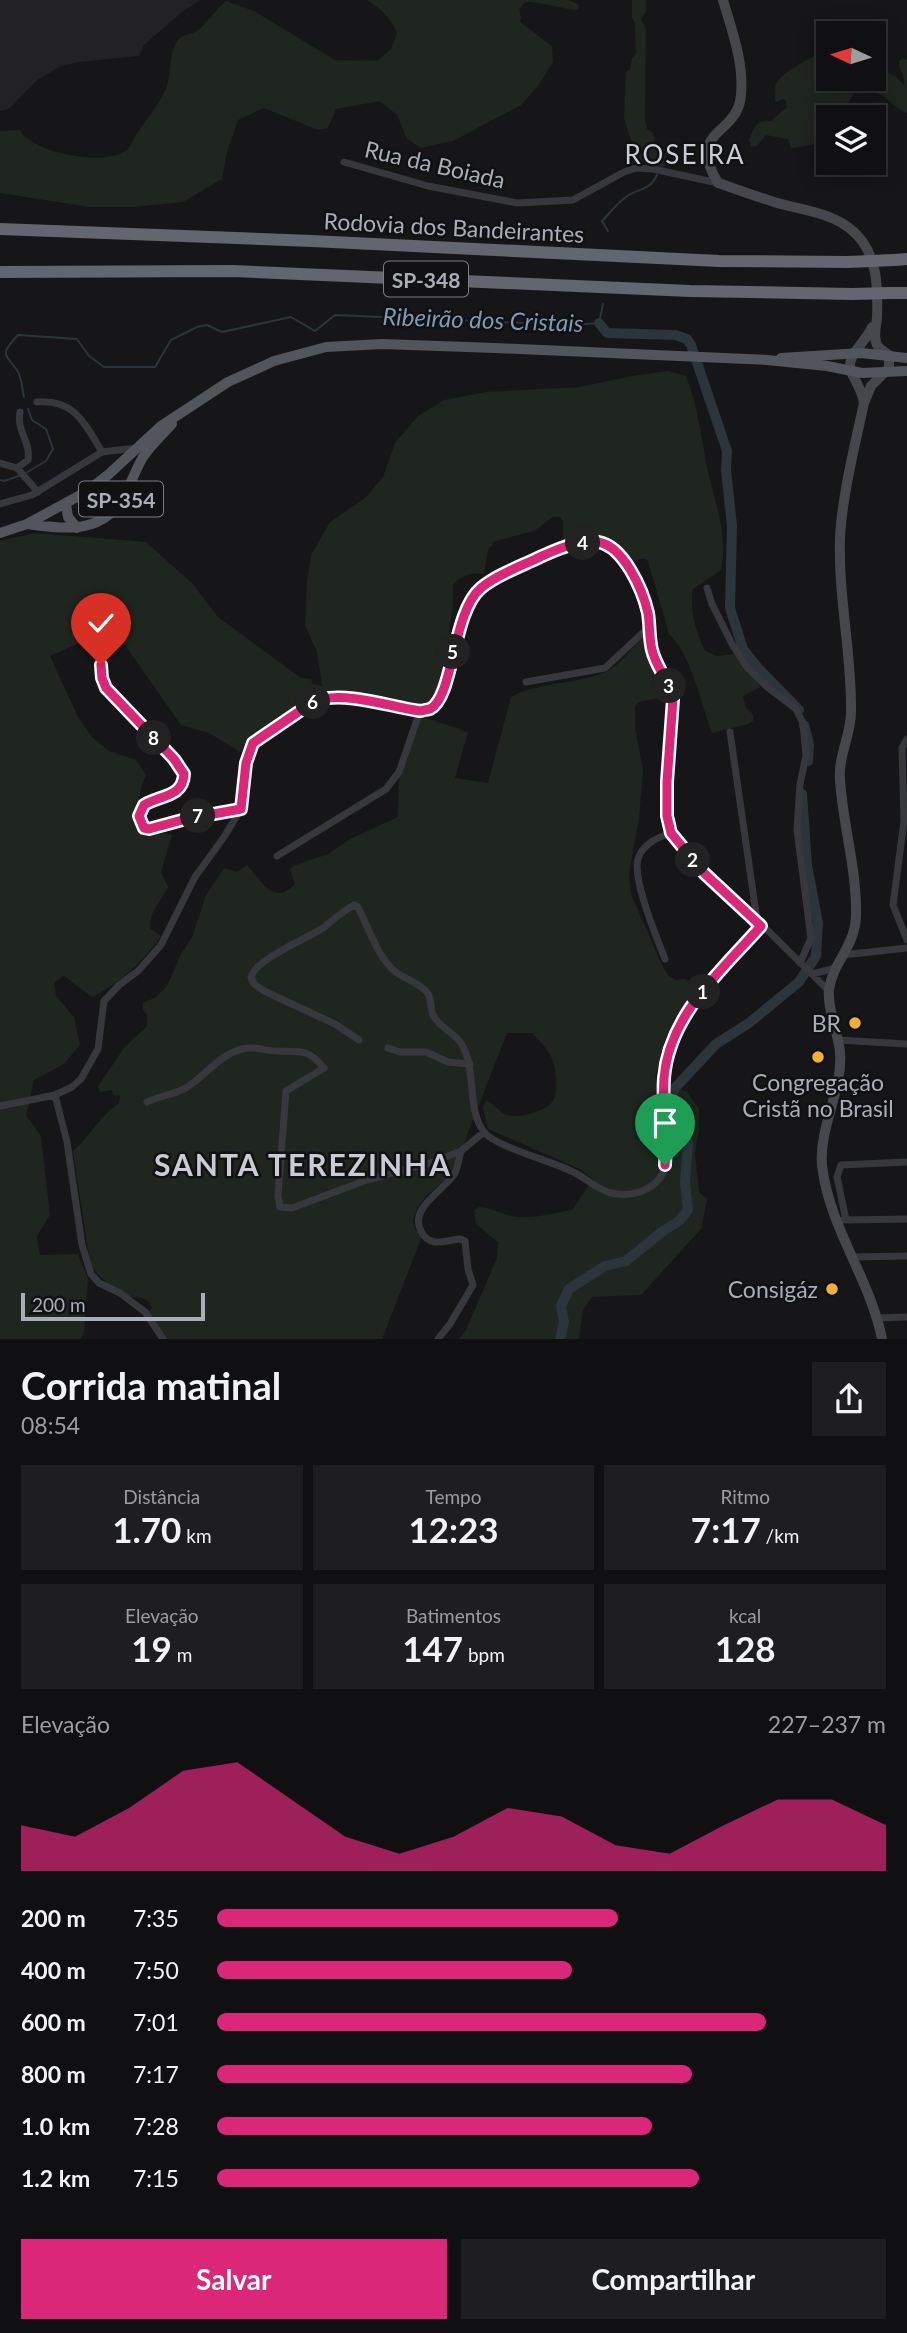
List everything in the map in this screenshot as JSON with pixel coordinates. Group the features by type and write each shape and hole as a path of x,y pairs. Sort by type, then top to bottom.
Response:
{"highway":[{"name":"Rodovia dos Bandeirantes","path":"0,229 719,261 848,262 901,259"},
{"name":"SP-348","path":"0,271 233,271 690,291 900,294"}],"main road":[{"name":"SP-354","path":"0,533 27,524 66,504 112,471 162,426 250,370 327,346 382,344 676,355 766,360 827,366 851,372 907,371"},
{"name":"SP-354","path":"766,360 790,356 854,354 907,358"},
{"name":"SP-354","path":"27,524 77,528 103,518 118,505 146,452 181,415"},
{"path":"112,471 127,487"},
{"path":"66,504 68,517 77,528"}],"street":[{"path":"723,0 738,53 741,96 738,110 709,142 706,151 708,165 718,183 773,202 818,213 856,234 874,266 877,285 876,342 881,350 889,355 889,368 871,386 864,403 840,538 851,713 840,764 840,782 856,903 853,936 836,968 829,991 838,1040 839,1078 825,1126 822,1148 825,1185 841,1220 877,1318 882,1339"},
{"name":"Rua da Boiada","path":"344,162 428,187 516,202 573,200 636,168 718,183"},
{"path":"864,403 862,390 851,372 850,362 870,335 877,315"},
{"path":"37,401 61,403 70,408 104,452 113,458 112,471"},
{"path":"17,468 27,460 29,451 18,420 20,412"},
{"path":"0,504 38,492 104,452 139,447"},
{"path":"0,463 17,468 38,492"},
{"path":"0,1106 55,1095 72,1087 88,1068 101,1038 101,1012 104,1002 119,985 138,971 161,945 195,877 225,837 241,809 246,763 253,743 316,700 340,697 420,711 430,709 438,701 443,689 463,615 478,590 494,579 560,548 600,542 613,550 631,571 644,601 650,626 652,653 673,699 667,782 667,816 671,833 704,873 829,991"},
{"path":"707,588 732,644 747,667 767,687 796,709 803,723 806,745 797,830 811,938 802,964"},
{"path":"526,682 605,668 650,626"},
{"path":"100,641 102,678 106,688 174,759 184,774 181,786 176,792 144,805 139,816 144,828 241,809"},
{"path":"277,856 386,789 399,772 420,711"},
{"path":"359,1040 335,1024 264,991 254,984 251,977 253,972 275,955 354,905 358,907 382,956 392,970 430,995 433,1015 460,1040 470,1064 475,1105 484,1132 496,1140 574,1172 603,1191 627,1194 646,1191 662,1175 665,1165 667,1143 664,1079 677,1028 759,923 730,732"},
{"path":"907,739 902,748 905,824 893,905 904,926 907,940"},
{"path":"665,959 645,903 637,863 647,846 657,838 671,833"},
{"path":"898,863 907,855"},
{"path":"843,955 907,948"},
{"path":"811,973 836,968"},
{"path":"838,1040 907,1044"},
{"path":"147,1102 187,1088 206,1069 230,1054 248,1048 276,1052 292,1050 313,1055 324,1068 286,1091 278,1196 280,1207 285,1209 364,1181 426,1165 461,1151 484,1132"},
{"path":"388,1048 400,1052 426,1052 448,1062 470,1064"},
{"path":"55,1095 67,1142 82,1245 91,1274 99,1283 120,1293 145,1312 163,1339"},
{"path":"438,1339 471,1290 472,1280 465,1241 430,1241 421,1233 419,1219 429,1200 456,1171 461,1151"},
{"path":"841,1220 837,1177 841,1164 907,1162"},
{"path":"841,1220 907,1219"},
{"path":"852,1256 907,1256"},
{"path":"877,1318 907,1317"}],"shaded area":[{"path":"0,0 200,0 144,45 139,56 61,66 37,80 10,108 0,111"},
{"path":"367,0 568,0 578,4 579,8 576,10 531,2 523,5 519,10 520,22 552,46 553,62 538,86 521,105 453,141 421,148 407,139 397,115 380,101 336,109 328,128 318,130 264,108 238,120 227,152 222,179 183,202 133,207 89,207 0,193 0,131 20,130 39,145 71,155 105,157 118,155 128,149 165,91 172,52 178,40 200,29 226,1 254,11 335,60 377,61 391,49 397,33 385,14"},
{"path":"632,0 646,0 646,11 641,19 646,30 645,120 655,141 665,149 666,165 662,168 638,161 624,119 626,72 630,70 632,58 636,54"},
{"path":"815,56 816,91 886,91 886,71 904,85 899,61 903,58 907,60 907,113 879,94 854,93 848,103 843,105 816,105 816,140 812,145 791,148 788,139 766,135 757,146 751,147 749,140 756,125 762,121 771,121 787,107 783,99 776,102 775,100 775,86 779,79"},
{"path":"668,371 686,376 690,387 722,529 721,570 693,589 694,621 705,651 717,656 735,654 760,687 743,696 746,708 753,714 753,721 748,724 712,733 695,680 677,643 669,634 648,561 629,561 618,546 610,542 563,542 561,517 553,517 534,531 495,541 488,550 484,574 467,575 453,585 450,627 436,696 423,704 392,705 344,695 314,695 287,712 240,752 209,733 181,725 113,628 50,656 78,717 92,737 109,751 136,760 146,775 139,802 142,829 172,835 161,872 168,887 150,922 150,928 161,936 131,971 92,997 64,976 54,982 56,996 74,1017 80,1045 64,1064 34,1080 26,1115 41,1136 50,1215 37,1236 40,1255 78,1254 88,1279 84,1332 81,1339 0,1339 0,541 35,533 146,542 192,583 218,617 301,678 311,679 314,689 323,690 317,652 305,625 311,555 330,522 365,498 383,477 395,443 418,416 444,400 486,392 580,387"},
{"path":"647,637 663,697 639,702 635,706 635,728 643,770 639,818 629,875 631,894 662,965 675,980 685,979 692,984 691,993 665,1040 655,1078 687,1092 699,1109 695,1152 699,1192 707,1199 701,1229 641,1295 592,1297 583,1310 579,1339 459,1339 466,1330 497,1258 498,1242 476,1224 474,1211 479,1207 511,1216 526,1217 572,1210 593,1179 580,1169 488,1129 483,1108 486,1100 503,1113 520,1116 550,1105 555,1095 554,1065 546,1049 532,1033 507,1033 452,1174 426,1196 418,1207 413,1220 415,1229 422,1236 382,1339 164,1339 148,1312 152,1308 148,1301 129,1296 112,1287 90,1263 73,1151 119,1103 120,1096 113,1095 112,1090 100,1092 98,1086 124,1048 147,1026 143,1003 156,997 167,986 192,937 206,895 224,868 237,872 247,865 268,889 280,893 295,884 290,869 293,866 328,854 350,839 398,817 399,775 419,719 423,717 468,732 455,778 488,783 511,697 534,688 584,679 608,671"}],"waterway":[{"path":"608,231 602,221 622,200 647,187 657,175"},
{"name":"Ribeirão dos Cristais","path":"24,397 19,373 6,353 8,346 18,335 77,339 89,356 104,367 155,367 171,340 207,325 222,332 291,317 315,331 335,315 571,325 599,323 603,304"},
{"name":"Ribeirão dos Cristais","path":"599,323 607,333 675,335 687,339 691,345 727,451 726,470 732,526 730,608 743,649 799,710"},
{"name":"Ribeirão dos Cristais","path":"24,474 46,461 53,449 46,429 32,420 28,409"},
{"name":"Ribeirão dos Cristais","path":"0,480 19,476"},
{"name":"Ribeirão dos Cristais","path":"804,725 809,744 808,761"},
{"name":"Ribeirão dos Cristais","path":"560,1339 564,1322 561,1306 569,1289 605,1266 626,1261 679,1221 688,1210 685,1182 688,1143 671,1102 675,1088 716,1044 749,1023 799,982 816,956 818,923 807,865 802,794"}],"place":[{"name":"BR","path":"855,1023"},
{"name":"Congregação Cristã no Brasil","path":"818,1057"},
{"name":"Consigáz","path":"832,1289"}],"district":[{"name":"ROSEIRA","path":"685,154"},
{"name":"SANTA TEREZINHA","path":"303,1164"}],"route":[{"path":"101,665 106,688 174,759 184,774 181,786 176,792 148,802 139,816 144,828 165,826 186,819 241,809 246,763 253,743 316,700 340,697 420,711 434,706 443,689 463,615 478,590 494,579 560,548 590,542 607,545 621,557 628,565 644,601 650,626 652,653 673,699 673,721 667,759 667,816 671,833 727,897 761,926 697,999 677,1028 664,1079 667,1143 665,1165"}]}
